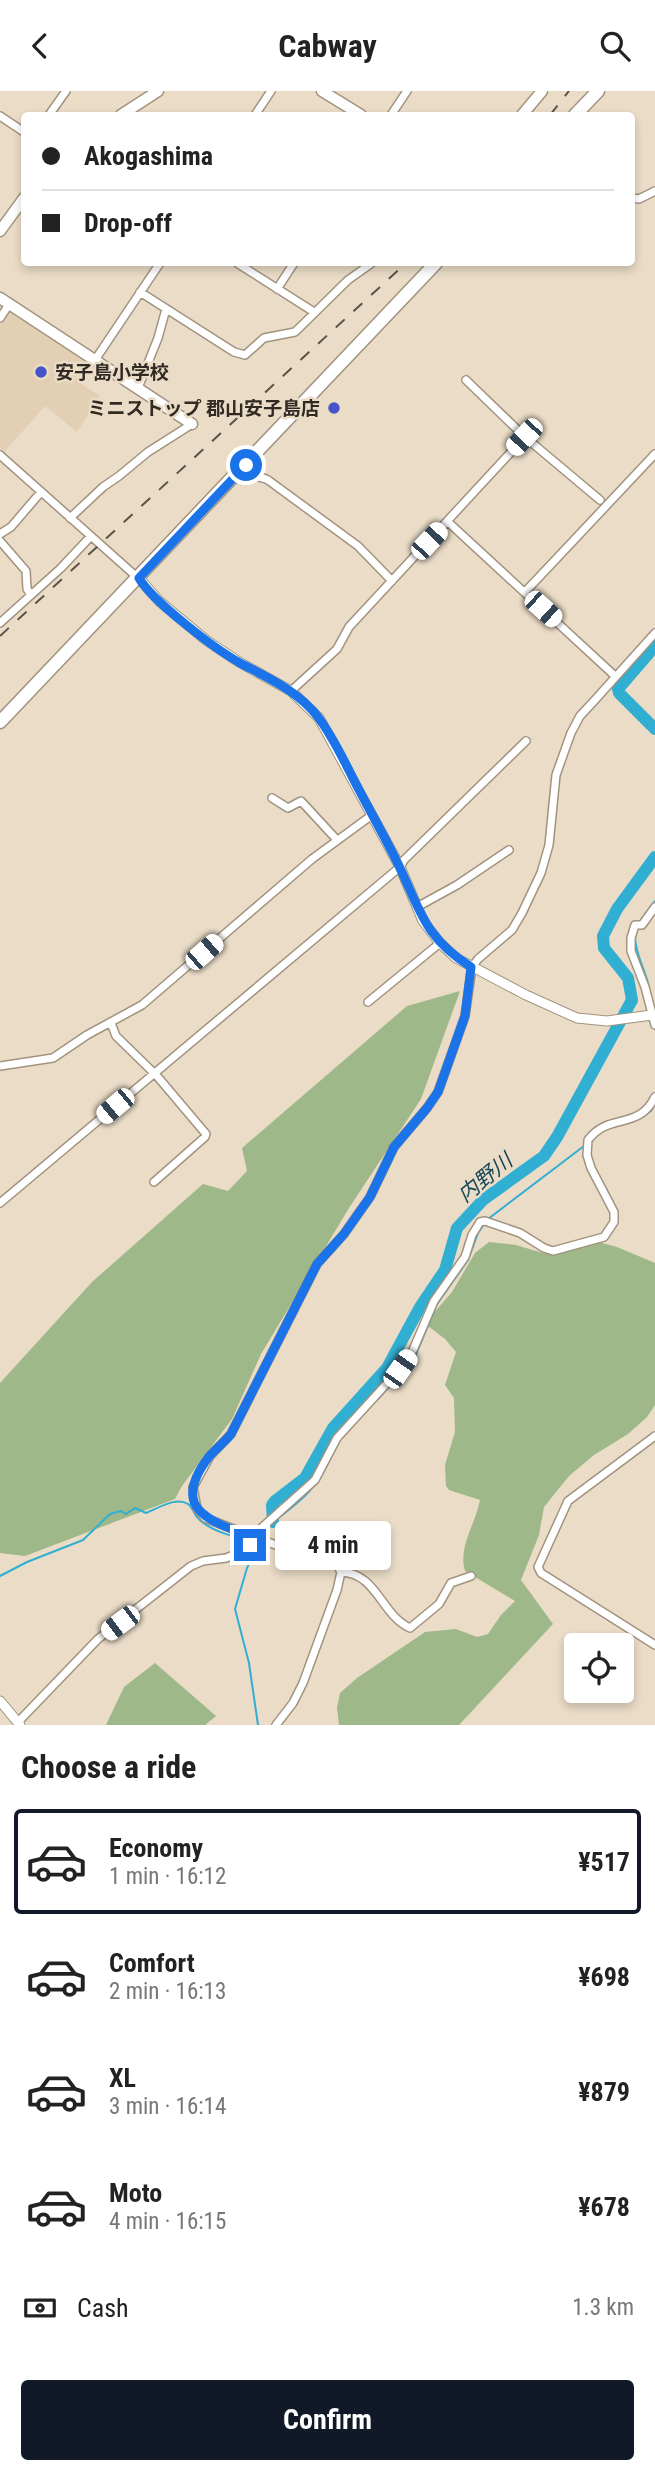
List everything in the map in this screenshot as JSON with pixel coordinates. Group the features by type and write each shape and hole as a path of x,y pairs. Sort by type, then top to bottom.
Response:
{"highway":[{"path":"583,112 598,91"},
{"path":"0,722 433,266"}],"main road":[{"path":"126,112 158,91"},
{"path":"322,91 356,112"},
{"path":"525,112 542,91"},
{"path":"0,230 21,202"},
{"path":"5,300 192,424"}],"street":[{"path":"51,112 66,91"},
{"path":"257,112 271,91"},
{"path":"393,112 407,91"},
{"path":"0,116 21,130"},
{"path":"635,198 655,191"},
{"path":"95,360 158,266"},
{"path":"242,266 314,312"},
{"path":"277,289 293,266"},
{"path":"140,292 234,352 245,355 264,338 295,332 348,280 368,266"},
{"path":"0,318 5,300"},
{"path":"138,388 158,338 166,309"},
{"path":"466,380 524,437 600,500"},
{"path":"70,518 103,487 148,452 192,424"},
{"path":"291,691 337,649 349,627 524,437"},
{"path":"525,592 655,454"},
{"path":"0,455 206,640 291,691 319,718 400,867 423,921 456,958 577,1018 607,1021 653,1015"},
{"path":"239,472 268,480 358,546 392,581"},
{"path":"0,534 11,527 41,492"},
{"path":"447,521 615,676"},
{"path":"0,623 91,536"},
{"path":"0,541 26,571 27,589 31,596"},
{"path":"276,1725 293,1703 303,1683 341,1572 337,1565 329,1560 254,1537 205,1518 197,1509 193,1487 210,1456 231,1434 317,1264 363,1206 390,1153 438,1092 465,1016 471,967 512,930 547,856 556,775 571,733 580,716 655,633"},
{"path":"0,1203 400,867 404,860 526,741"},
{"path":"272,798 288,808 301,801 337,840"},
{"path":"0,1066 53,1058 149,999 287,880 372,815"},
{"path":"416,907 457,885 509,850"},
{"path":"655,907 642,925 635,925 631,938 631,951 640,971 655,1025"},
{"path":"368,1002 440,943"},
{"path":"111,1023 116,1036 206,1134 154,1182"},
{"path":"0,1701 19,1724 99,1639 186,1569 203,1561 226,1558 244,1551 254,1537 315,1480 337,1438 405,1363 417,1344 434,1301 465,1257 472,1235 480,1222 485,1221 520,1233 553,1251 604,1237 614,1222 614,1212 588,1161 589,1137 610,1123 640,1116 655,1097"},
{"path":"655,1436 568,1501 538,1567 541,1573 655,1645"},
{"path":"341,1572 355,1574 372,1586 392,1613 408,1628 439,1604 452,1583 471,1576"}],"shaded area":[{"name":"安子島小学校","path":"11,308 84,361 80,383 100,396 77,432 45,406 4,452 0,448 0,325"}],"green space":[{"path":"460,991 421,1099 349,1208 261,1354 232,1419 175,1499 25,1556 0,1553 0,1383 92,1282 203,1184 228,1191 247,1171 242,1148 407,1006"},
{"path":"489,1242 516,1245 546,1254 560,1253 598,1242 655,1263 655,1405 647,1417 628,1434 594,1455 569,1476 544,1507 539,1535 521,1580 553,1624 459,1725 339,1725 337,1708 340,1693 357,1678 425,1632 456,1629 477,1637 488,1634 515,1601 465,1571 465,1545 480,1500 449,1490 446,1486 445,1465 455,1432 454,1398 445,1385 456,1352 428,1326 432,1315 452,1292 475,1253"},
{"path":"155,1663 216,1716 205,1725 106,1725 124,1687"}],"waterway":[{"name":"内野川","path":"655,646 618,689 655,729"},
{"name":"内野川","path":"273,1522 272,1505 305,1478 333,1428 387,1368 420,1307 445,1270 457,1228 483,1200 544,1156 557,1137 632,1000 628,978 604,948 603,936 617,909 655,857"},
{"path":"638,924 655,901"},
{"path":"635,936 649,987"},
{"path":"638,1119 651,1111 654,1105"},
{"path":"488,1219 584,1146"},
{"path":"378,1399 414,1359 437,1304 468,1260 478,1233 485,1223"},
{"path":"354,1424 369,1408"},
{"path":"273,1522 308,1493 321,1476 332,1454"},
{"path":"0,1576 27,1562 83,1540 110,1514 121,1511 126,1514 135,1508 146,1513 178,1501 191,1506 197,1517 207,1526 247,1540"},
{"path":"262,1536 269,1526"},
{"path":"258,1725 249,1663 235,1609 247,1568 260,1541"}],"railway":[{"path":"552,112 569,91"},
{"path":"0,636 403,266"}],"place":[{"name":"安子島小学校","path":"41,372"},
{"name":"ミニストップ 郡山安子島店","path":"334,408"}],"route":[{"path":"246,465 139,578 146,589 206,640 291,691 319,718 400,867 423,921 440,943 471,967 465,1016 438,1092 390,1153 370,1197 344,1234 317,1264 244,1411 226,1441 210,1456 193,1487 194,1500 202,1515 254,1537 250,1545"}]}
